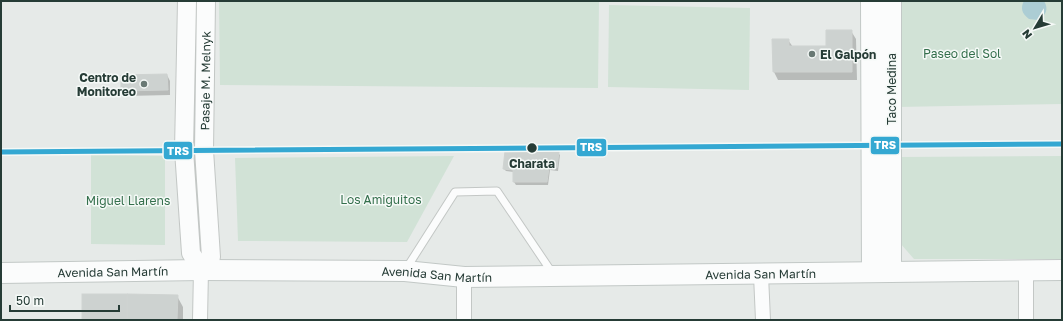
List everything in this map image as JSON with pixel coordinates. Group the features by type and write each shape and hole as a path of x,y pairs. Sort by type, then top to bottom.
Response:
{"main road":[{"name":"Taco Medina","path":"872,1 882,272"},
{"name":"Taco Medina","path":"882,272 891,1"},
{"name":"Avenida San Martín","path":"1,274 200,270 405,271 464,277 553,275 762,275 1062,270"}],"street":[{"name":"Pasaje M. Melnyk","path":"187,1 184,150 191,253 200,270 211,256 204,150 206,1"},
{"path":"200,270 200,320"},
{"path":"1026,271 1026,320"},
{"path":"762,275 762,320"},
{"path":"464,277 464,320"}],"lane":[{"path":"405,271 455,192 497,191 553,275"}],"green space":[{"path":"219,1 599,1 598,88 220,85"},
{"name":"Paseo del Sol","path":"897,1 1062,1 1062,104 897,107"},
{"path":"609,5 750,8 749,90 608,87"},
{"name":"Miguel Llarens","path":"91,155 165,156 165,245 91,244"},
{"name":"Los Amiguitos","path":"454,156 407,242 238,241 235,158"},
{"path":"1062,156 1062,259 914,259 900,243 899,157"}],"water":[{"path":"1024,1 1044,1 1046,7 1045,14 1038,20 1029,19 1022,11"}],"building":[{"name":"El Galpón","path":"826,30 852,30 852,72 773,72 772,39 789,39 789,46 826,46"},
{"name":"Centro de Monitoreo","path":"167,74 168,90 121,91 121,75"},
{"path":"505,151 559,152 557,168 549,168 547,182 513,182 513,170 503,169"},
{"path":"82,294 127,294 127,320 82,320"},
{"path":"127,294 178,295 177,320 127,320"}],"transit line":[{"name":"TRS","path":"1,152 1062,144"}],"place":[{"name":"El Galpón","path":"812,54"},
{"name":"Centro de Monitoreo","path":"144,84"},
{"name":"Charata","path":"532,148"}]}
